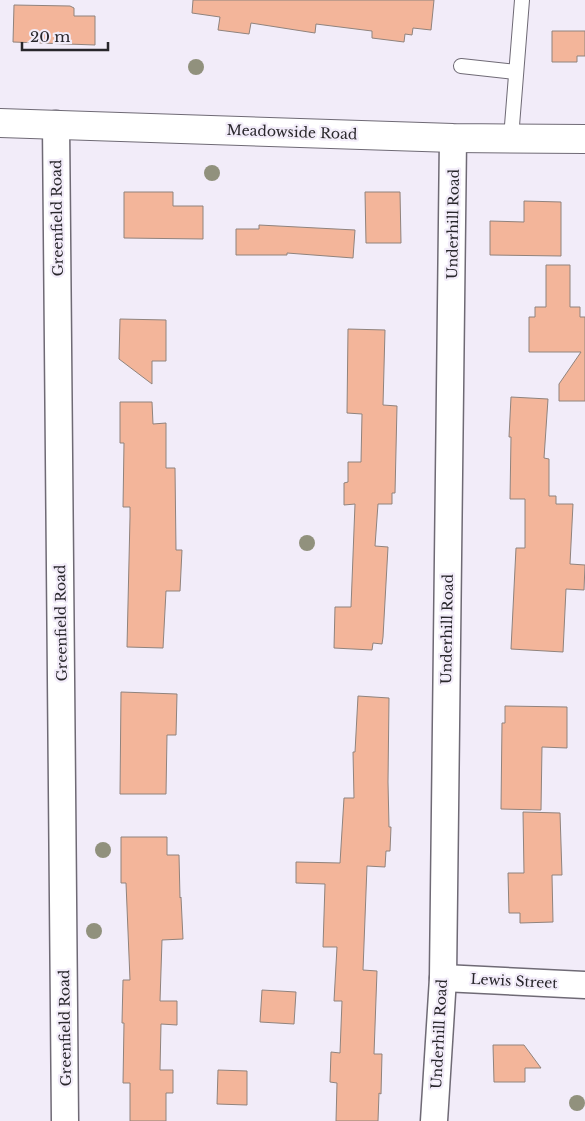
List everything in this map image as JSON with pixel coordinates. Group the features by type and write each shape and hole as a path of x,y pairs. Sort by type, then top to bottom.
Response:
{"main road":[{"name":"Meadowside Road","path":"0,123 453,138 585,139"}],"street":[{"name":"Greenfield Road","path":"56,124 66,1121"},
{"name":"Underhill Road","path":"434,1121 443,978 453,138"},
{"name":"Lewis Street","path":"443,978 585,985"}],"lane":[{"path":"510,138 522,0"},
{"path":"461,66 516,72"}],"building":[{"path":"193,0 434,0 431,30 413,28 412,35 405,34 404,42 372,38 372,31 316,24 315,33 251,23 249,34 218,30 220,17 192,13"},
{"path":"14,5 70,6 74,8 74,16 95,16 95,45 13,42"},
{"path":"552,31 585,31 585,56 577,56 577,62 552,62"},
{"path":"124,192 173,192 173,206 203,206 203,239 124,238"},
{"path":"365,192 400,192 401,243 366,243"},
{"path":"524,201 561,202 561,256 490,255 490,221 524,222"},
{"path":"259,225 355,230 353,258 287,253 287,255 236,255 236,229 259,229"},
{"path":"546,265 570,265 570,307 580,307 580,317 585,317 585,401 559,401 559,384 581,352 529,352 529,317 535,317 535,307 546,307"},
{"path":"120,319 166,320 166,361 152,361 152,384 119,359"},
{"path":"348,329 385,330 383,405 397,406 395,493 392,493 392,504 378,504 375,546 388,547 383,637 382,644 373,643 372,650 334,648 335,607 351,607 355,504 344,505 344,483 348,482 348,462 361,462 362,414 347,413"},
{"path":"511,397 548,399 544,458 549,459 549,496 556,496 556,504 573,504 570,564 585,565 584,590 566,589 563,652 511,649 516,548 525,548 525,499 510,499 511,437 509,437"},
{"path":"120,402 152,402 153,424 166,423 166,468 175,468 176,550 182,550 180,591 166,591 163,648 127,647 130,507 123,507 124,443 120,443"},
{"path":"121,692 177,694 176,735 167,735 166,794 120,794"},
{"path":"358,696 389,698 388,782 389,827 391,827 390,851 386,851 385,867 367,866 363,970 377,971 374,1054 382,1054 381,1094 379,1093 378,1121 336,1121 337,1083 330,1082 331,1052 340,1053 342,1001 334,1001 337,947 323,947 325,884 296,883 296,862 340,863 344,798 354,798 353,752 355,752"},
{"path":"505,706 567,707 567,748 542,747 541,810 501,809 502,723 505,723"},
{"path":"523,812 560,813 562,875 552,875 553,922 520,923 520,913 509,913 508,873 524,873"},
{"path":"121,837 167,837 167,855 179,855 183,939 162,940 160,1001 177,1001 177,1025 161,1024 160,1070 173,1070 173,1093 166,1093 166,1121 130,1121 130,1083 123,1083 123,980 130,980 126,883 121,883"},
{"path":"262,990 296,992 294,1024 260,1022"},
{"path":"493,1045 524,1045 541,1068 525,1068 525,1082 494,1082"},
{"path":"218,1070 247,1071 247,1105 217,1104"}]}
